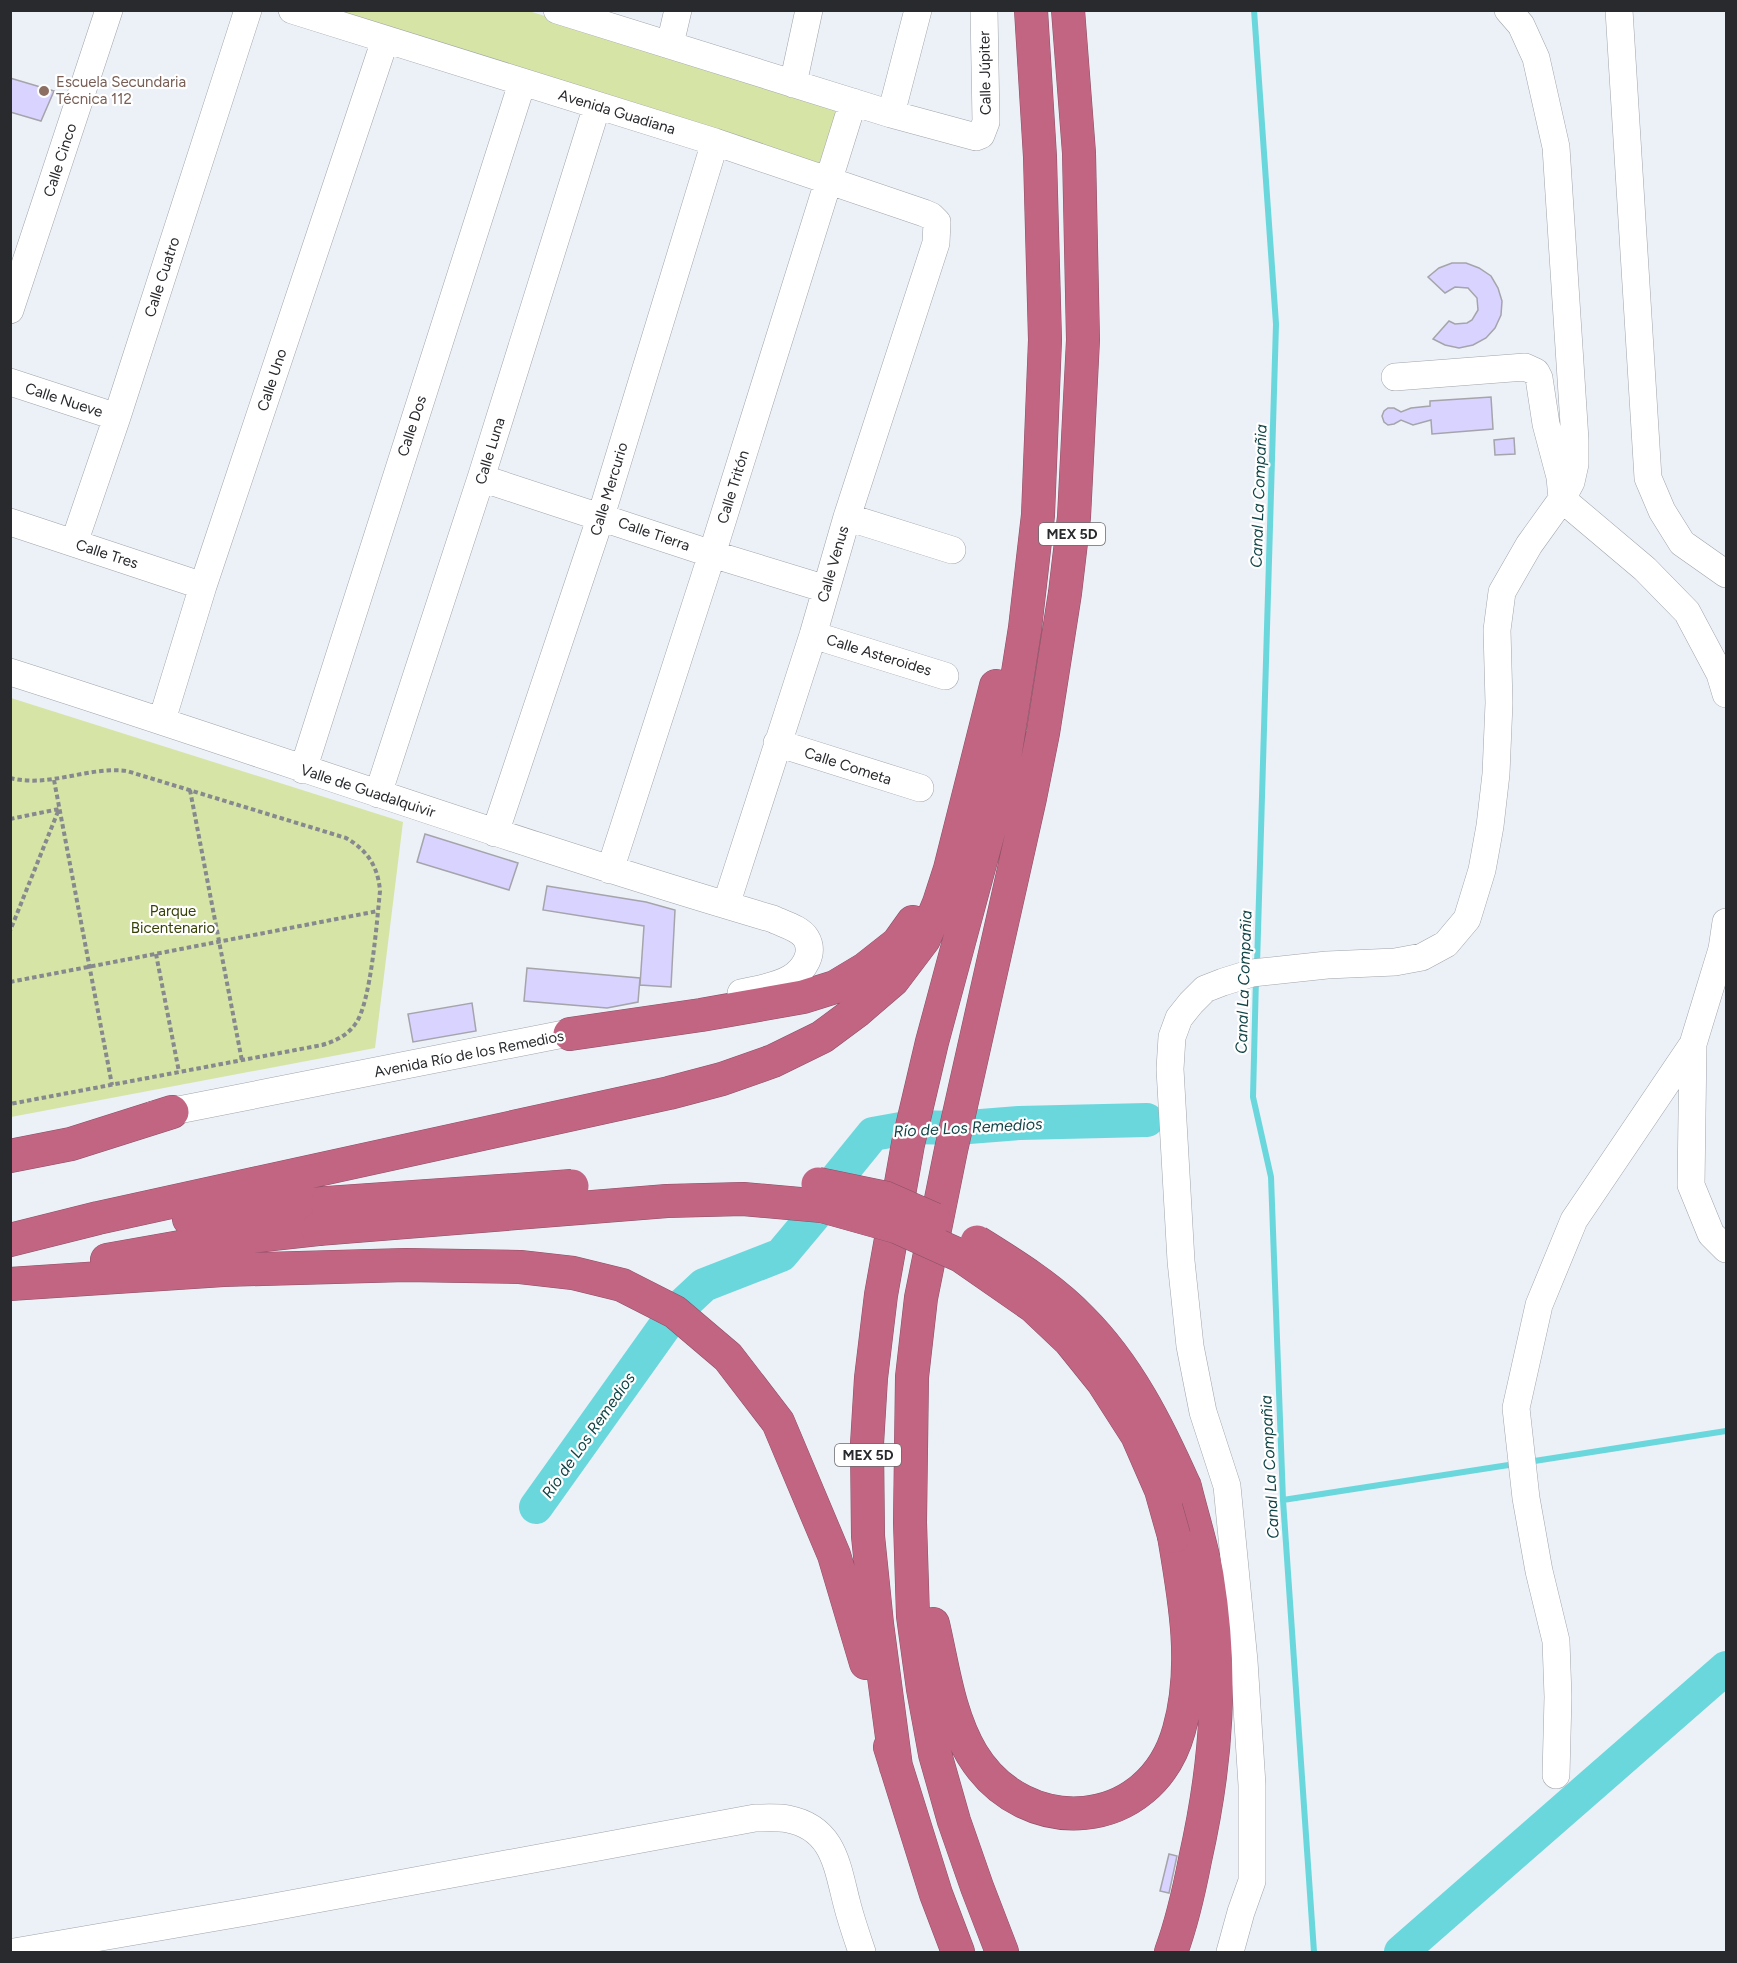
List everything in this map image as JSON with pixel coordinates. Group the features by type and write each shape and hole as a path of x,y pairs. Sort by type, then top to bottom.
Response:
{"highway":[{"name":"MEX 5D","path":"958,1953 936,1894 896,1767 868,1536 867,1444 880,1295 908,1144 932,1042 999,793 1025,628 1038,515 1045,340 1040,157 1031,10"},
{"name":"MEX 5D","path":"1002,1953 977,1887 935,1754 923,1689 913,1616 910,1522 912,1377 921,1298 951,1150 1043,733 1065,593 1074,517 1083,340 1079,153 1068,10"},
{"path":"10,1242 98,1218 669,1093 722,1079 773,1061 822,1037 893,980 924,939 939,903 950,869 1038,515"},
{"path":"570,1034 803,997 835,987 865,969 898,943 950,869"},
{"path":"10,1156 71,1144 172,1112"},
{"path":"10,1278 197,1244 322,1216 663,1180 748,1178 813,1183 886,1198 958,1230 1023,1271 1080,1318 1110,1352 1138,1394 1162,1435 1185,1487 1206,1574 1215,1645 1217,1696 1215,1744 1207,1808 1181,1923 1171,1953"},
{"path":"10,1242 232,1212 322,1216 743,1199 822,1206 897,1227 961,1256 1033,1306 1070,1341 1103,1382 1137,1436 1161,1490 1174,1536 1187,1617 1188,1652 1186,1692 1176,1741 1169,1756 1150,1782 1124,1802 1093,1812 1058,1814 1032,1807 995,1783 972,1754 957,1722 910,1522"},
{"path":"10,1284 223,1270 406,1265 520,1267 573,1273 622,1285 675,1312 728,1357 778,1422 834,1555 896,1767"}],"street":[{"name":"Calle Cinco","path":"10,310 21,244 109,10"},
{"name":"Calle Cuatro","path":"74,543 248,10"},
{"name":"Avenida Guadiana","path":"292,10 715,142 924,213 937,222"},
{"path":"557,10 891,114 918,10"},
{"path":"670,44 678,10"},
{"path":"793,84 808,10"},
{"name":"Calle Júpiter","path":"891,114 969,136 981,135 986,122 984,10"},
{"path":"1230,1953 1252,1881 1252,1785 1244,1661 1227,1486 1203,1412 1190,1347 1181,1261 1170,1070 1172,1037 1179,1018 1205,989 1252,973 1327,965 1395,962 1422,957 1446,944 1467,919 1482,870 1491,816 1499,703 1497,630 1502,592 1529,545 1562,499 1571,482 1575,464 1556,147 1536,58 1521,25 1508,10"},
{"path":"1619,10 1648,478 1662,511 1682,543 1726,574"},
{"name":"Calle Uno","path":"162,720 204,586 385,40"},
{"name":"Calle Dos","path":"303,770 522,83"},
{"name":"Calle Tritón","path":"610,870 712,554 853,102"},
{"name":"Calle Luna","path":"378,794 481,478 597,106"},
{"name":"Calle Mercurio","path":"495,833 601,516 715,142"},
{"name":"Calle Venus","path":"726,905 813,635 847,517 936,243 937,222"},
{"path":"1395,377 1525,367 1536,372 1539,378 1546,424 1560,477 1562,499 1645,569 1687,612 1720,674 1726,694"},
{"name":"Calle Nueve","path":"10,382 117,417"},
{"name":"Calle Tierra","path":"481,478 826,589"},
{"path":"847,517 952,550"},
{"name":"Calle Tres","path":"10,522 204,586"},
{"name":"Calle Asteroides","path":"813,635 945,676"},
{"name":"Valle de Guadalquivir","path":"10,672 162,720 303,770 495,833 726,905"},
{"name":"Calle Cometa","path":"777,743 920,788"},
{"name":"Avenida Río de los Remedios","path":"10,1142 570,1034 774,986 792,977 805,966 810,954 806,938 796,929 773,919 726,905"},
{"path":"1726,922 1722,949 1693,1044 1691,1185 1711,1234 1726,1249"},
{"path":"1556,1775 1558,1697 1556,1641 1539,1571 1516,1408 1539,1305 1574,1220 1693,1044"},
{"path":"14,1953 755,1818 787,1819 813,1829 828,1843 837,1861 862,1953"}],"path":[{"path":"10,778 24,782 54,780 111,769 127,771 346,838 366,853 377,872 380,891 366,1003 356,1024 340,1038 331,1043 242,1061 10,1104"},
{"path":"54,780 112,1085"},
{"path":"189,790 242,1061"},
{"path":"10,819 59,809"},
{"path":"10,931 59,809"},
{"path":"10,982 378,911"},
{"path":"156,954 179,1072"}],"green space":[{"path":"330,11 529,11 837,109 818,167"},
{"name":"Parque Bicentenario","path":"11,698 403,822 375,1048 11,1117"}],"building":[{"path":"10,78 54,91 41,121 10,112"},
{"path":"1452,263 1466,263 1491,276 1502,301 1501,315 1495,328 1486,338 1473,345 1459,348 1433,339 1449,321 1455,324 1467,323 1472,320 1478,310 1477,298 1468,288 1455,287 1445,293 1428,277 1439,268"},
{"path":"1491,397 1493,429 1432,434 1431,420 1413,425 1401,420 1388,425 1382,416 1388,408 1401,412 1411,408 1430,406 1430,401"},
{"path":"1514,438 1515,454 1495,455 1494,440"},
{"path":"425,834 518,863 509,890 417,862"},
{"path":"547,886 646,902 675,910 671,987 640,985 644,926 543,910"},
{"path":"527,968 640,978 638,1002 607,1008 524,1001"},
{"path":"472,1003 476,1031 413,1042 408,1014"},
{"path":"1169,1854 1177,1856 1169,1893 1160,1891"}],"waterway":[{"name":"Canal La Compañia","path":"1254,10 1276,324 1257,965"},
{"name":"Canal La Compañia","path":"1256,978 1253,1097 1271,1177 1283,1500 1314,1952"},
{"name":"Río de Los Remedios","path":"536,1507 675,1312 704,1285 781,1255 822,1206 830,1187 873,1134 912,1127 956,1128 1019,1123 1147,1120"},
{"path":"1528,1462 1726,1431"},
{"path":"1283,1500 1515,1464"},
{"path":"1401,1952 1726,1668"}],"place":[{"name":"Escuela Secundaria Técnica 112","path":"44,91"}]}
